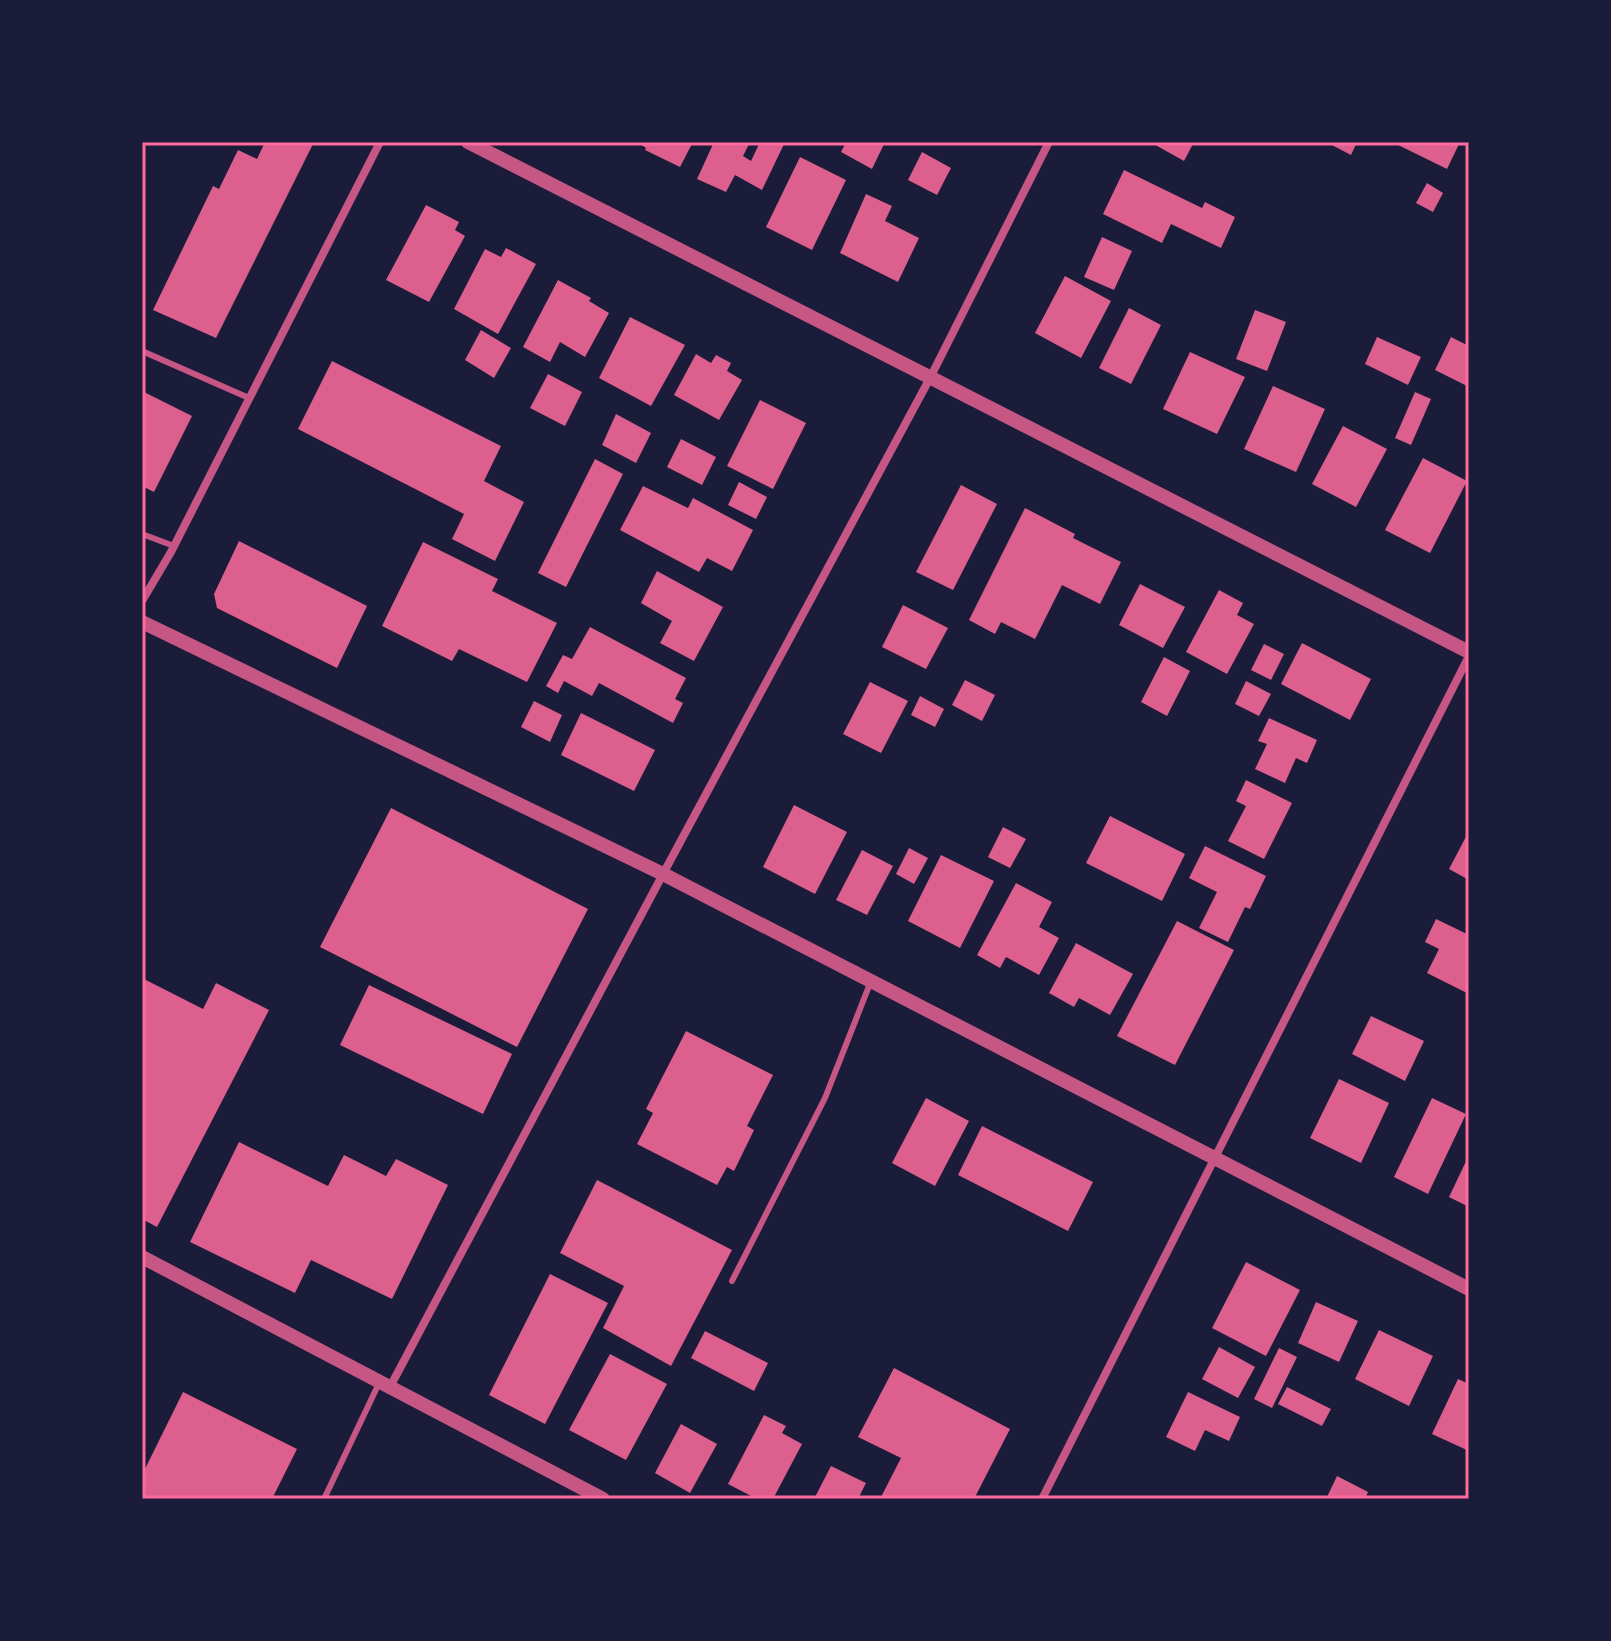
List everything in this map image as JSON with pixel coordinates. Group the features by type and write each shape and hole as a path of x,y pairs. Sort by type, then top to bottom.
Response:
{"street":[{"path":"142,601 174,546 380,142"},
{"path":"468,142 1469,654 1042,1499"},
{"path":"385,1384 930,378 1049,142"},
{"path":"142,622 663,874 1469,1289"},
{"path":"142,1257 603,1499"}],"lane":[{"path":"142,351 249,398"},
{"path":"142,534 174,546"},
{"path":"732,1281 825,1098 871,981"},
{"path":"324,1499 385,1384"}],"building":[{"path":"265,142 314,142 216,338 153,310 213,186 219,189 238,150 257,159"},
{"path":"637,142 693,142 680,167 645,150"},
{"path":"714,142 750,142 743,156 751,161 760,142 785,142 762,190 735,175 726,192 697,179"},
{"path":"846,142 885,142 872,169 841,152"},
{"path":"1150,142 1194,142 1184,161"},
{"path":"1326,142 1357,142 1351,155"},
{"path":"1392,142 1460,142 1447,169"},
{"path":"922,152 951,168 937,195 908,180"},
{"path":"800,157 846,180 812,250 766,227"},
{"path":"1124,170 1202,208 1205,202 1235,217 1221,248 1171,224 1162,243 1103,214"},
{"path":"1427,183 1443,193 1433,212 1416,203"},
{"path":"866,194 892,206 885,221 919,238 898,282 840,253"},
{"path":"426,205 459,222 455,230 465,236 429,302 386,280"},
{"path":"1102,237 1132,251 1114,290 1084,277"},
{"path":"506,248 536,264 498,334 454,309 485,249 501,257"},
{"path":"1065,276 1111,301 1081,358 1035,333"},
{"path":"558,280 591,298 589,301 609,313 585,357 560,342 550,362 523,347"},
{"path":"1129,308 1161,325 1131,384 1099,368"},
{"path":"1255,310 1286,322 1267,371 1236,359"},
{"path":"630,317 685,345 651,406 599,378"},
{"path":"481,330 511,348 494,378 465,360"},
{"path":"1377,337 1421,357 1408,385 1365,364"},
{"path":"1451,337 1469,346 1469,387 1435,370"},
{"path":"1190,352 1245,377 1217,434 1163,409"},
{"path":"696,354 711,363 716,355 731,363 727,371 742,380 719,420 674,395"},
{"path":"332,361 501,446 484,481 524,502 495,561 452,539 464,514 298,429"},
{"path":"548,374 582,392 565,426 530,408"},
{"path":"1273,386 1325,409 1296,472 1244,449"},
{"path":"142,391 192,416 154,492 142,486"},
{"path":"1415,392 1431,399 1411,445 1395,438"},
{"path":"760,400 806,423 773,489 727,466"},
{"path":"616,414 651,433 636,463 602,445"},
{"path":"1343,426 1387,449 1356,507 1312,484"},
{"path":"681,439 716,457 702,485 667,467"},
{"path":"1423,458 1467,481 1430,553 1385,530"},
{"path":"595,459 623,474 566,587 538,573"},
{"path":"739,482 767,497 756,519 728,505"},
{"path":"961,485 997,504 953,590 916,572"},
{"path":"643,486 688,508 693,498 753,530 732,571 707,558 699,572 620,530"},
{"path":"1025,508 1075,534 1073,538 1121,562 1100,604 1062,585 1035,639 1001,622 995,634 969,620"},
{"path":"239,541 367,606 337,668 217,608 214,594"},
{"path":"423,542 498,579 492,591 557,623 527,682 459,649 452,661 382,626"},
{"path":"657,571 723,607 694,661 660,643 672,621 641,603"},
{"path":"1140,584 1185,607 1163,648 1119,625"},
{"path":"1219,590 1243,603 1237,615 1254,624 1227,674 1186,652"},
{"path":"903,605 948,628 926,669 882,647"},
{"path":"590,627 686,678 675,699 683,703 673,723 599,683 592,696 564,681 558,693 546,686 563,655 572,659"},
{"path":"1302,643 1371,679 1350,720 1281,684"},
{"path":"1264,644 1284,654 1271,680 1251,670"},
{"path":"1164,657 1190,671 1167,716 1141,702"},
{"path":"965,680 995,695 982,721 952,705"},
{"path":"1246,681 1271,694 1259,716 1235,704"},
{"path":"870,682 908,701 881,753 843,734"},
{"path":"920,696 944,709 935,727 911,715"},
{"path":"534,701 562,715 550,742 521,727"},
{"path":"581,713 655,750 634,791 561,755"},
{"path":"1269,718 1317,740 1307,763 1296,758 1285,783 1255,769 1267,744 1258,741"},
{"path":"1246,780 1292,803 1264,859 1228,841 1246,806 1236,801"},
{"path":"794,805 847,832 815,894 763,867"},
{"path":"391,808 588,909 517,1047 320,947"},
{"path":"1110,816 1185,854 1162,901 1086,863"},
{"path":"1003,827 1026,839 1010,868 988,857"},
{"path":"1469,831 1469,880 1449,869"},
{"path":"1205,846 1266,876 1250,909 1245,907 1228,942 1199,928 1217,892 1189,878"},
{"path":"909,848 928,858 914,884 896,874"},
{"path":"862,850 893,866 867,915 836,900"},
{"path":"941,855 994,881 960,948 908,921"},
{"path":"1016,883 1052,902 1039,927 1059,938 1039,975 1006,957 1000,968 977,955"},
{"path":"1436,919 1469,935 1469,994 1427,973 1439,949 1425,942"},
{"path":"1177,921 1234,950 1175,1065 1117,1036"},
{"path":"1076,943 1133,974 1110,1015 1079,998 1074,1007 1049,993"},
{"path":"142,978 203,1009 216,983 269,1010 157,1227 142,1219"},
{"path":"369,985 512,1054 483,1114 340,1045"},
{"path":"1371,1016 1424,1041 1405,1081 1352,1054"},
{"path":"686,1031 773,1075 747,1126 754,1130 734,1171 727,1167 717,1185 637,1144 653,1113 646,1109"},
{"path":"1339,1079 1389,1103 1361,1163 1310,1138"},
{"path":"926,1098 969,1121 935,1186 892,1163"},
{"path":"1432,1098 1466,1114 1428,1194 1394,1177"},
{"path":"982,1126 1093,1182 1068,1231 958,1175"},
{"path":"239,1142 328,1186 344,1155 386,1176 396,1159 448,1185 392,1299 311,1260 295,1293 190,1242"},
{"path":"1469,1155 1469,1207 1449,1197"},
{"path":"597,1180 732,1250 671,1366 603,1328 624,1286 560,1253"},
{"path":"1246,1262 1300,1290 1266,1356 1212,1328"},
{"path":"550,1274 608,1303 545,1424 489,1395"},
{"path":"1316,1302 1358,1321 1339,1362 1298,1343"},
{"path":"1379,1330 1433,1356 1409,1406 1355,1379"},
{"path":"705,1331 768,1363 754,1391 691,1358"},
{"path":"1219,1347 1255,1367 1238,1398 1202,1379"},
{"path":"1279,1348 1297,1357 1272,1408 1254,1399"},
{"path":"610,1354 667,1384 626,1460 569,1430"},
{"path":"894,1368 1010,1429 974,1499 880,1499 901,1458 858,1437"},
{"path":"1458,1379 1469,1384 1469,1451 1432,1434"},
{"path":"1287,1387 1331,1409 1322,1426 1278,1404"},
{"path":"183,1392 297,1449 272,1499 142,1499 142,1475"},
{"path":"1188,1392 1240,1417 1229,1441 1205,1430 1195,1451 1166,1437"},
{"path":"764,1415 786,1426 782,1433 802,1444 773,1499 757,1499 728,1484"},
{"path":"681,1424 717,1444 690,1493 655,1473"},
{"path":"831,1466 866,1483 858,1499 814,1499"},
{"path":"1337,1476 1368,1492 1365,1499 1326,1499"}]}
